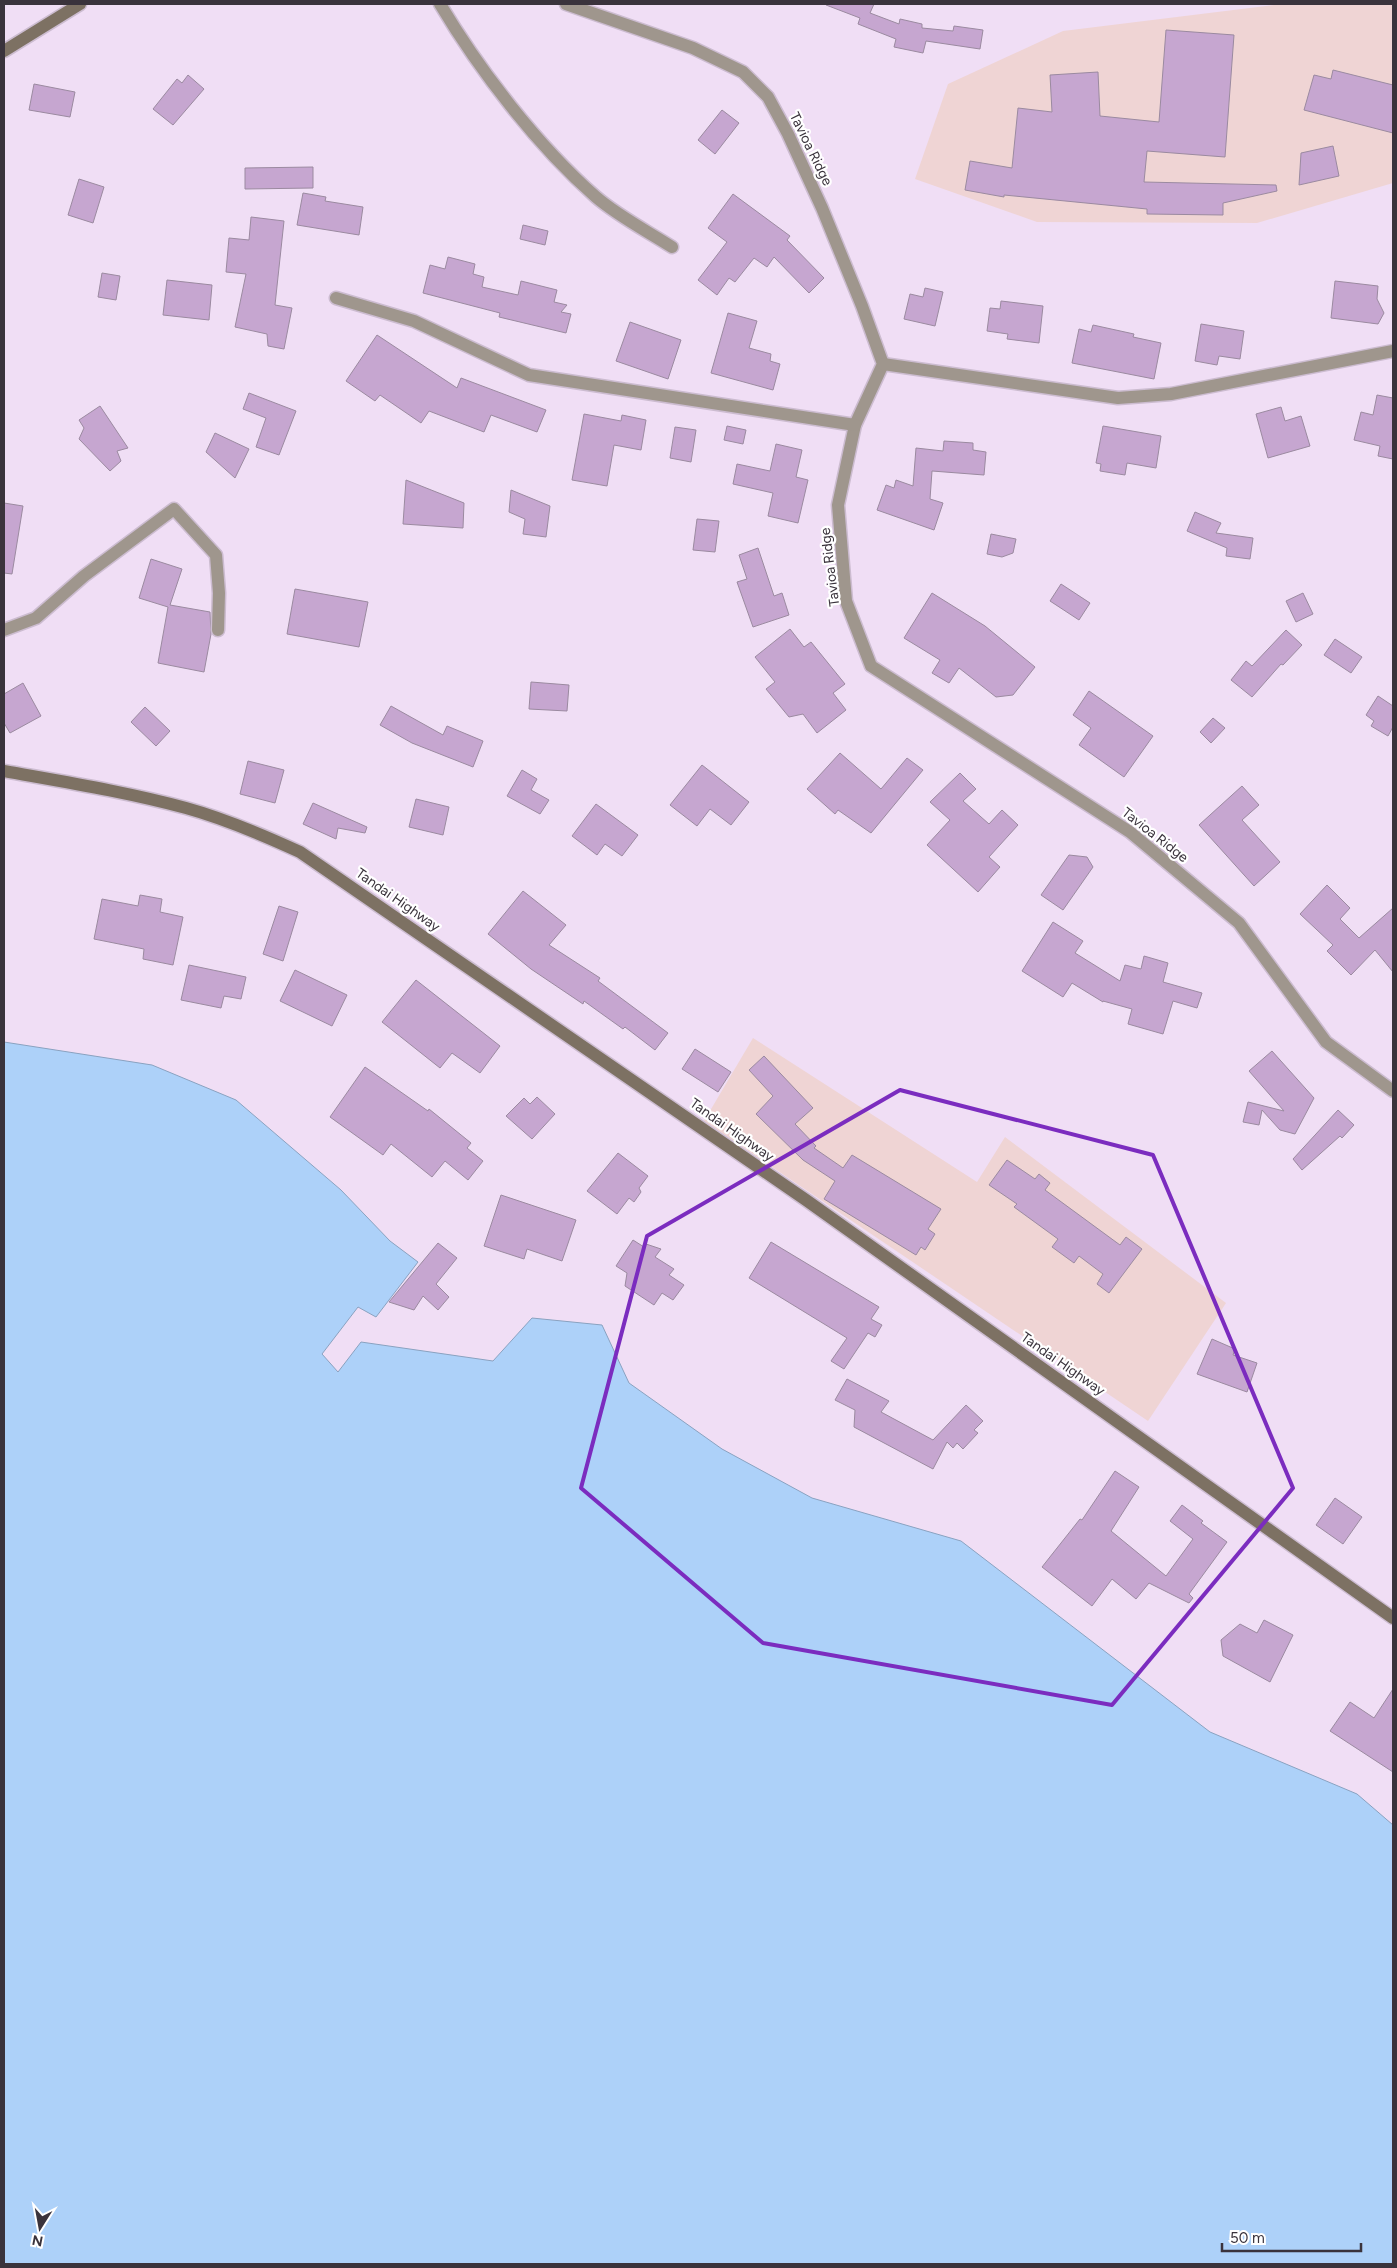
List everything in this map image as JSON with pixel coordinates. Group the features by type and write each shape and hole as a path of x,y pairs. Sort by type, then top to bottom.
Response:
{"main road":[{"path":"4,51 80,4"},
{"name":"Tandai Highway","path":"4,771 102,789 187,808 247,828 300,852 806,1200 1393,1618"}],"street":[{"path":"440,4 465,46 550,153 597,198 672,247"},
{"name":"Tavioa Ridge","path":"566,4 692,48 743,72 768,97 788,134 822,208 862,306 882,364 855,425 838,505 846,601 871,666 1130,832 1240,923 1326,1042 1393,1091"},
{"path":"336,298 414,321 528,375 855,425"},
{"path":"882,364 1118,398 1171,394 1393,351"},
{"path":"4,630 36,618 84,576 174,510 216,555 219,594 218,630"}],"highlighted area":[{"path":"900,1090 1153,1155 1293,1488 1112,1705 763,1643 581,1488 647,1236"}],"shaded area":[{"path":"1282,4 1393,4 1393,183 1257,223 1037,222 915,179 948,84 1063,31"},
{"path":"753,1038 977,1182 1005,1137 1226,1303 1148,1421 704,1121"}],"water":[{"path":"4,1042 152,1065 236,1100 341,1190 390,1241 418,1262 376,1317 358,1307 322,1354 338,1372 361,1342 493,1361 532,1318 602,1325 629,1383 722,1449 812,1498 961,1541 1210,1732 1357,1794 1393,1825 1393,2264 4,2264"}],"building":[{"path":"827,4 874,4 870,13 899,24 900,19 922,24 922,28 953,31 954,26 983,30 980,49 926,41 923,53 894,47 896,39 858,24 860,18"},
{"path":"1166,30 1234,35 1225,157 1147,151 1144,182 1276,185 1277,191 1223,203 1223,215 1147,214 1147,209 1004,195 1004,197 965,190 970,161 1012,168 1018,108 1052,112 1050,75 1098,72 1100,116 1159,122"},
{"path":"1333,70 1393,85 1393,133 1304,110 1314,75 1331,79"},
{"path":"188,75 204,89 173,125 153,109 177,79 182,83"},
{"path":"34,84 75,92 70,117 29,110"},
{"path":"722,110 739,123 715,154 698,140"},
{"path":"1333,146 1339,176 1299,185 1301,153"},
{"path":"313,167 313,188 245,189 245,168"},
{"path":"79,179 104,187 93,223 68,215"},
{"path":"303,193 326,197 325,201 363,207 359,235 297,225"},
{"path":"733,194 790,236 787,240 824,278 809,293 774,257 767,267 754,258 735,282 729,278 717,295 698,280 727,242 708,228"},
{"path":"251,217 284,221 275,305 292,308 284,349 268,346 267,334 235,327 246,274 226,272 229,238 249,240"},
{"path":"523,225 548,231 545,245 520,239"},
{"path":"448,257 475,264 473,274 484,277 482,287 518,295 521,281 557,290 554,302 567,305 561,312 571,314 566,333 499,317 500,313 423,293 430,265 445,269"},
{"path":"102,273 120,276 116,300 98,297"},
{"path":"167,280 212,285 209,320 163,315"},
{"path":"1335,281 1378,286 1377,299 1384,313 1378,324 1331,318"},
{"path":"925,288 943,292 935,326 904,319 910,294 923,297"},
{"path":"1001,301 1043,306 1039,343 1007,339 1008,334 987,331 990,308 1000,309"},
{"path":"728,313 757,321 749,348 771,354 770,361 780,364 773,390 711,373"},
{"path":"630,322 681,340 668,379 616,361"},
{"path":"1201,324 1244,331 1240,359 1219,356 1217,365 1195,361"},
{"path":"1093,325 1134,334 1133,337 1161,343 1154,379 1072,363 1079,329 1091,332"},
{"path":"377,335 457,388 461,378 546,410 537,432 491,415 484,432 429,411 421,423 380,395 375,401 346,381"},
{"path":"249,393 296,411 279,455 256,447 266,418 243,409"},
{"path":"1377,395 1393,398 1393,459 1378,456 1380,446 1354,440 1361,412 1373,415"},
{"path":"100,406 128,448 117,451 121,461 110,471 79,439 84,428 79,420"},
{"path":"1281,407 1285,421 1301,416 1310,446 1268,458 1256,414"},
{"path":"584,414 621,421 622,415 646,420 641,450 614,445 607,486 572,480"},
{"path":"727,426 746,430 743,444 724,440"},
{"path":"1103,426 1161,436 1156,468 1127,463 1125,475 1100,471 1101,464 1096,463"},
{"path":"675,427 696,430 691,462 670,458"},
{"path":"215,433 249,449 235,478 206,452"},
{"path":"944,441 973,443 973,450 986,452 984,475 932,471 930,499 943,503 934,530 877,510 886,485 894,488 896,480 913,486 916,448 943,451"},
{"path":"776,444 802,450 796,477 808,480 798,523 768,516 773,493 733,484 737,464 770,471"},
{"path":"406,480 464,503 463,528 403,524"},
{"path":"511,490 550,506 546,537 523,534 525,519 509,512"},
{"path":"4,503 23,506 12,574 4,573"},
{"path":"1195,512 1221,523 1216,533 1253,538 1250,559 1226,556 1227,548 1187,531"},
{"path":"697,519 719,521 715,552 693,550"},
{"path":"991,534 1016,539 1013,553 1002,557 987,554"},
{"path":"758,548 774,596 782,593 789,615 753,627 737,582 747,579 739,555"},
{"path":"151,559 182,569 170,605 210,612 211,634 204,672 158,663 168,607 139,598"},
{"path":"1061,584 1090,603 1079,620 1050,601"},
{"path":"295,589 368,602 359,647 287,634"},
{"path":"932,593 985,626 1035,667 1013,695 996,697 959,668 949,683 932,673 940,660 904,638"},
{"path":"1303,593 1313,614 1296,622 1286,601"},
{"path":"790,629 804,647 811,642 845,684 833,693 846,710 817,733 803,714 789,717 766,689 775,682 755,657"},
{"path":"1286,630 1302,645 1283,665 1281,664 1252,697 1231,680 1246,661 1252,666"},
{"path":"1335,639 1362,657 1351,673 1324,655"},
{"path":"531,682 569,685 567,711 529,709"},
{"path":"23,683 41,716 10,733 4,723 4,694"},
{"path":"1089,691 1153,736 1124,777 1079,745 1091,728 1073,715"},
{"path":"1378,696 1393,706 1393,727 1388,736 1371,726 1374,721 1366,715"},
{"path":"391,706 443,735 447,726 483,741 473,767 412,743 380,725"},
{"path":"145,707 170,731 156,746 131,722"},
{"path":"1213,718 1225,728 1211,743 1200,732"},
{"path":"840,753 881,789 907,758 923,770 871,833 838,810 835,814 807,789"},
{"path":"248,761 284,770 275,803 240,794"},
{"path":"702,765 749,802 731,825 710,809 697,826 670,805"},
{"path":"522,770 537,779 531,790 549,800 540,814 507,796"},
{"path":"960,773 976,789 963,801 989,824 1002,810 1018,825 989,857 1000,867 978,892 927,845 950,820 930,802"},
{"path":"1242,786 1259,805 1242,820 1280,862 1254,886 1199,825"},
{"path":"416,799 449,807 443,835 409,827"},
{"path":"313,803 367,827 365,833 338,828 336,839 303,824"},
{"path":"596,804 638,835 622,856 605,844 597,855 572,836"},
{"path":"1069,855 1087,857 1093,867 1063,910 1041,895"},
{"path":"1327,885 1350,908 1340,919 1359,938 1393,908 1393,972 1375,950 1351,975 1327,951 1333,945 1300,914"},
{"path":"523,891 566,925 549,945 600,978 598,981 668,1033 655,1050 625,1027 623,1029 584,1001 583,1004 531,969 488,934"},
{"path":"140,895 162,899 160,912 183,917 173,965 143,959 144,949 94,939 102,899 138,906"},
{"path":"279,906 298,912 283,961 263,954"},
{"path":"1053,922 1083,941 1075,953 1120,981 1125,965 1141,969 1144,956 1168,963 1163,982 1202,993 1197,1008 1173,1001 1163,1034 1128,1024 1132,1009 1103,1002 1072,983 1063,997 1022,971"},
{"path":"189,965 246,977 241,999 224,996 221,1008 181,1000"},
{"path":"295,970 347,995 332,1026 280,1001"},
{"path":"416,980 500,1046 480,1073 452,1053 440,1068 382,1022"},
{"path":"695,1049 731,1072 718,1092 682,1069"},
{"path":"1272,1051 1314,1098 1295,1134 1280,1130 1262,1110 1259,1125 1243,1122 1248,1102 1284,1111 1249,1071"},
{"path":"764,1056 813,1108 795,1124 816,1146 814,1148 843,1168 852,1155 941,1209 928,1229 935,1234 925,1250 921,1247 916,1255 824,1199 835,1181 803,1160 756,1114 773,1096 749,1070"},
{"path":"365,1067 428,1111 429,1109 471,1143 467,1148 483,1161 468,1180 445,1161 432,1177 391,1144 383,1155 330,1117"},
{"path":"537,1097 555,1114 532,1139 506,1116 524,1098 530,1104"},
{"path":"1338,1110 1354,1125 1342,1138 1340,1136 1302,1170 1293,1159"},
{"path":"618,1153 648,1176 639,1188 641,1192 634,1202 629,1198 617,1214 587,1191"},
{"path":"1007,1160 1035,1179 1039,1174 1050,1183 1045,1190 1120,1245 1126,1237 1142,1249 1109,1293 1097,1284 1103,1274 1079,1256 1074,1263 1052,1247 1058,1239 1014,1207 1017,1204 989,1185"},
{"path":"501,1195 576,1220 562,1261 527,1249 524,1259 484,1246"},
{"path":"633,1240 644,1247 646,1244 661,1249 655,1257 674,1269 669,1275 684,1285 673,1300 662,1293 654,1305 625,1286 627,1273 616,1266"},
{"path":"771,1242 879,1307 871,1319 882,1325 875,1337 868,1333 844,1369 831,1361 847,1338 749,1278"},
{"path":"438,1243 457,1258 436,1284 449,1297 438,1310 423,1296 414,1310 389,1302"},
{"path":"1212,1339 1235,1349 1233,1355 1257,1363 1247,1392 1197,1374"},
{"path":"847,1379 889,1401 881,1412 933,1440 966,1405 983,1421 974,1430 978,1433 963,1449 957,1443 953,1448 947,1442 933,1469 854,1427 855,1410 835,1400"},
{"path":"1115,1471 1139,1487 1111,1531 1166,1576 1193,1539 1170,1521 1182,1505 1203,1521 1201,1523 1227,1542 1189,1594 1193,1598 1189,1603 1149,1583 1136,1599 1112,1579 1092,1606 1042,1567 1080,1519 1082,1520"},
{"path":"1335,1498 1362,1517 1343,1544 1316,1525"},
{"path":"1264,1620 1293,1635 1270,1682 1223,1656 1221,1640 1240,1624 1257,1633"},
{"path":"1393,1689 1393,1772 1330,1731 1350,1702 1374,1718"}]}
